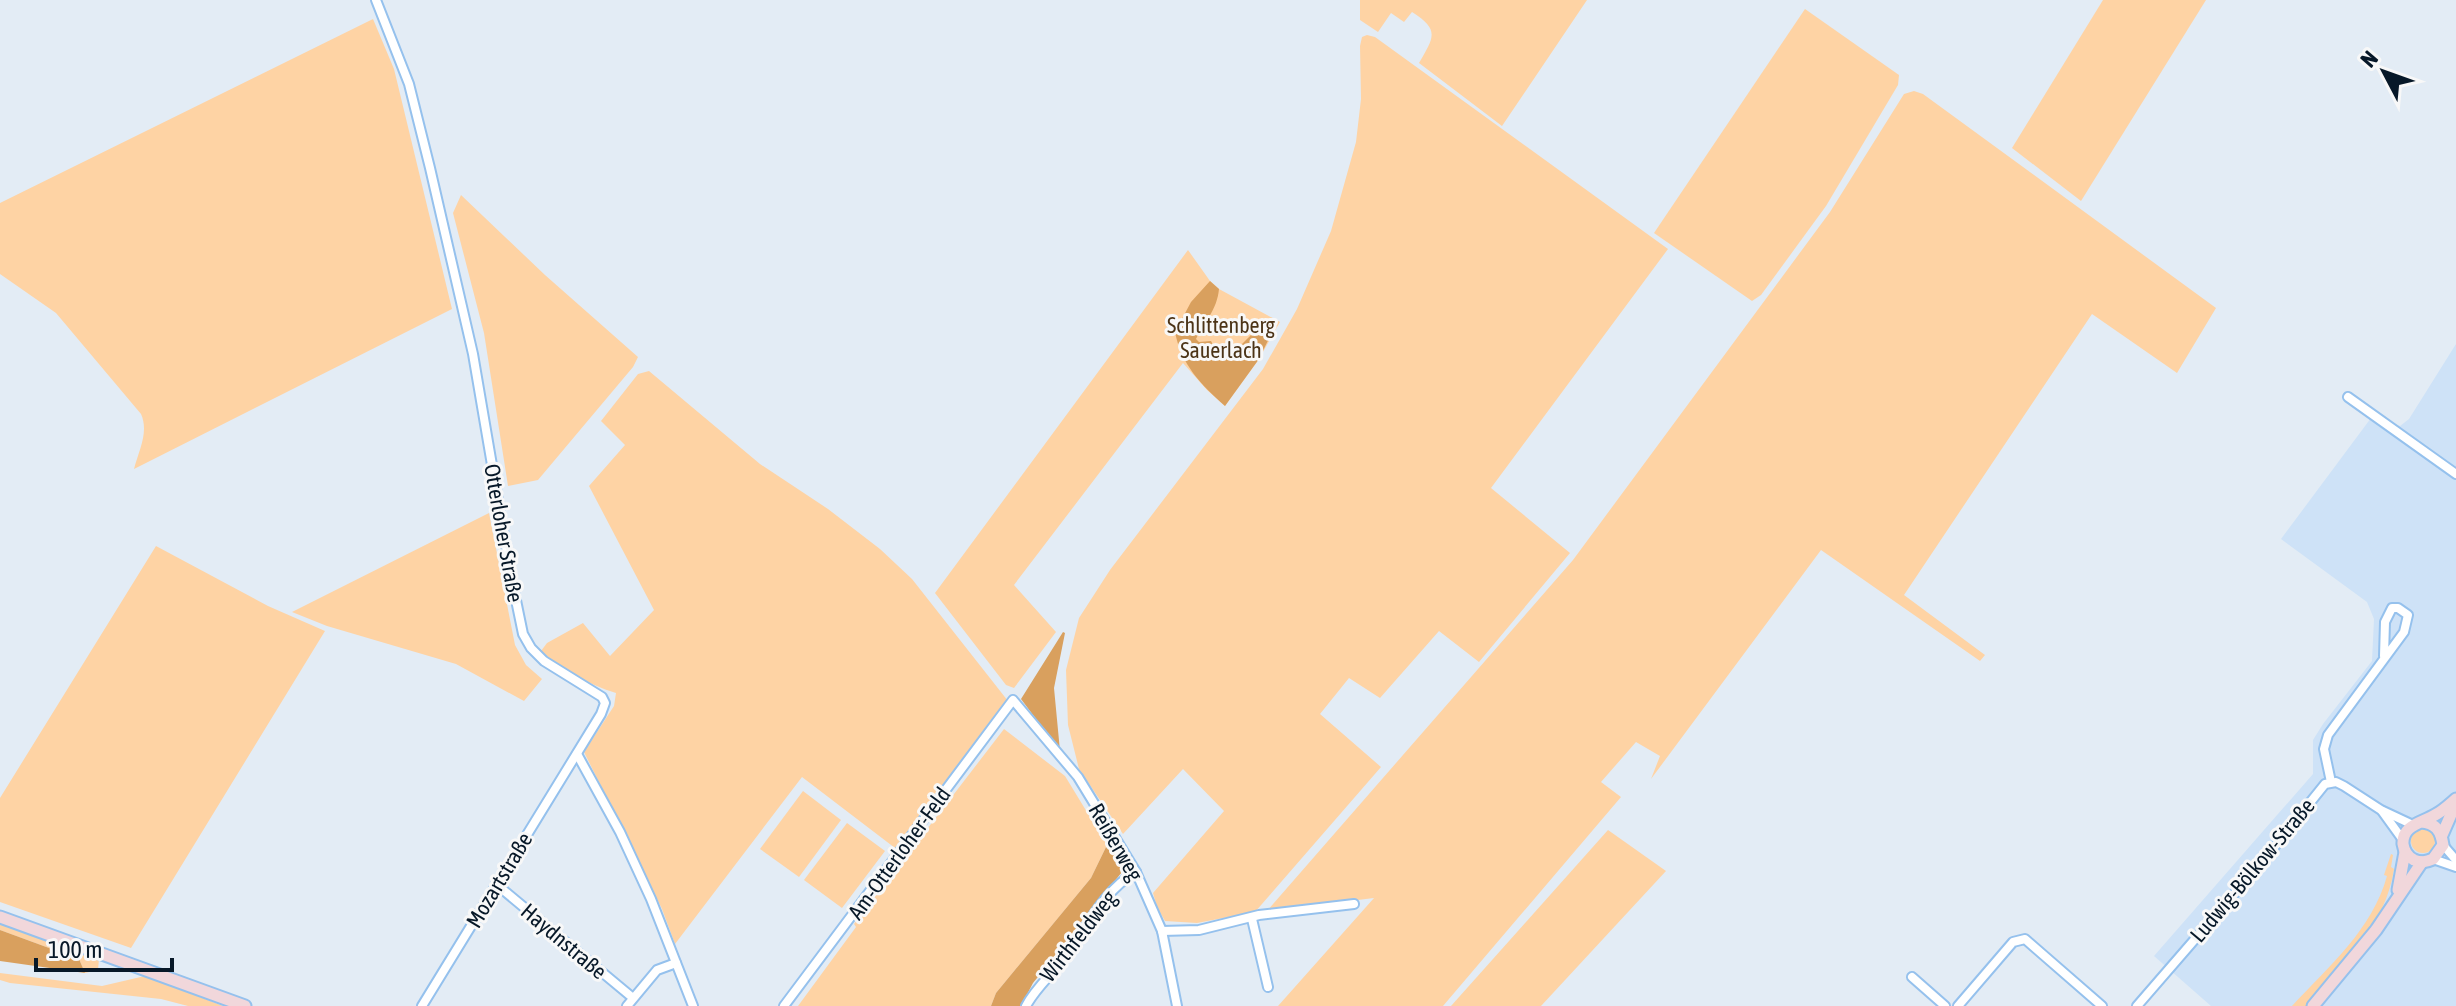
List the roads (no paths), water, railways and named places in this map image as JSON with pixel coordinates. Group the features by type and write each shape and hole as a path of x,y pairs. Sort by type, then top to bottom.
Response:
{"main road":[{"path":"2398,895 2406,831 2456,801"},
{"path":"2313,1006 2428,861 2442,840 2456,801"},
{"path":"2417,824 2434,825 2442,840"},
{"path":"2404,846 2416,861 2428,861"},
{"path":"0,917 245,1006"}],"street":[{"name":"Otterloher Straße","path":"376,0 409,84 430,168 473,354 523,634 544,661 602,697 605,703 577,754"},
{"path":"2348,397 2456,474"},
{"path":"2331,782 2324,749 2328,735 2407,624 2408,615 2398,608 2392,608 2387,617 2384,656"},
{"name":"Reißerweg","path":"1013,700 1078,777 1136,872 1162,931 1176,1005"},
{"name":"Am-Otterloher-Feld","path":"784,1006 1013,700"},
{"name":"Mozartstraße","path":"422,1006 567,765 577,754"},
{"path":"577,754 620,832 651,899 693,1006"},
{"name":"Ludwig-Bölkow-Straße","path":"2137,1006 2325,784 2331,782 2344,786 2381,810 2417,824"},
{"name":"Ludwig-Bölkow-Straße","path":"2381,810 2404,846"},
{"path":"2442,840 2456,860"},
{"path":"2428,861 2456,867"},
{"name":"Wirthfeldweg","path":"1026,1006 1122,879 1136,872"},
{"name":"Haydnstraße","path":"496,884 630,1002"},
{"path":"1162,931 1199,930 1259,915 1354,904"},
{"path":"1252,919 1268,987"},
{"path":"1958,1006 2006,949 2019,939 2025,939 2102,1006"},
{"path":"630,1002 657,970 676,963"},
{"path":"1912,977 1945,1006"}],"park label":[{"name":"Schlittenberg Sauerlach","path":"1221,338"}]}
